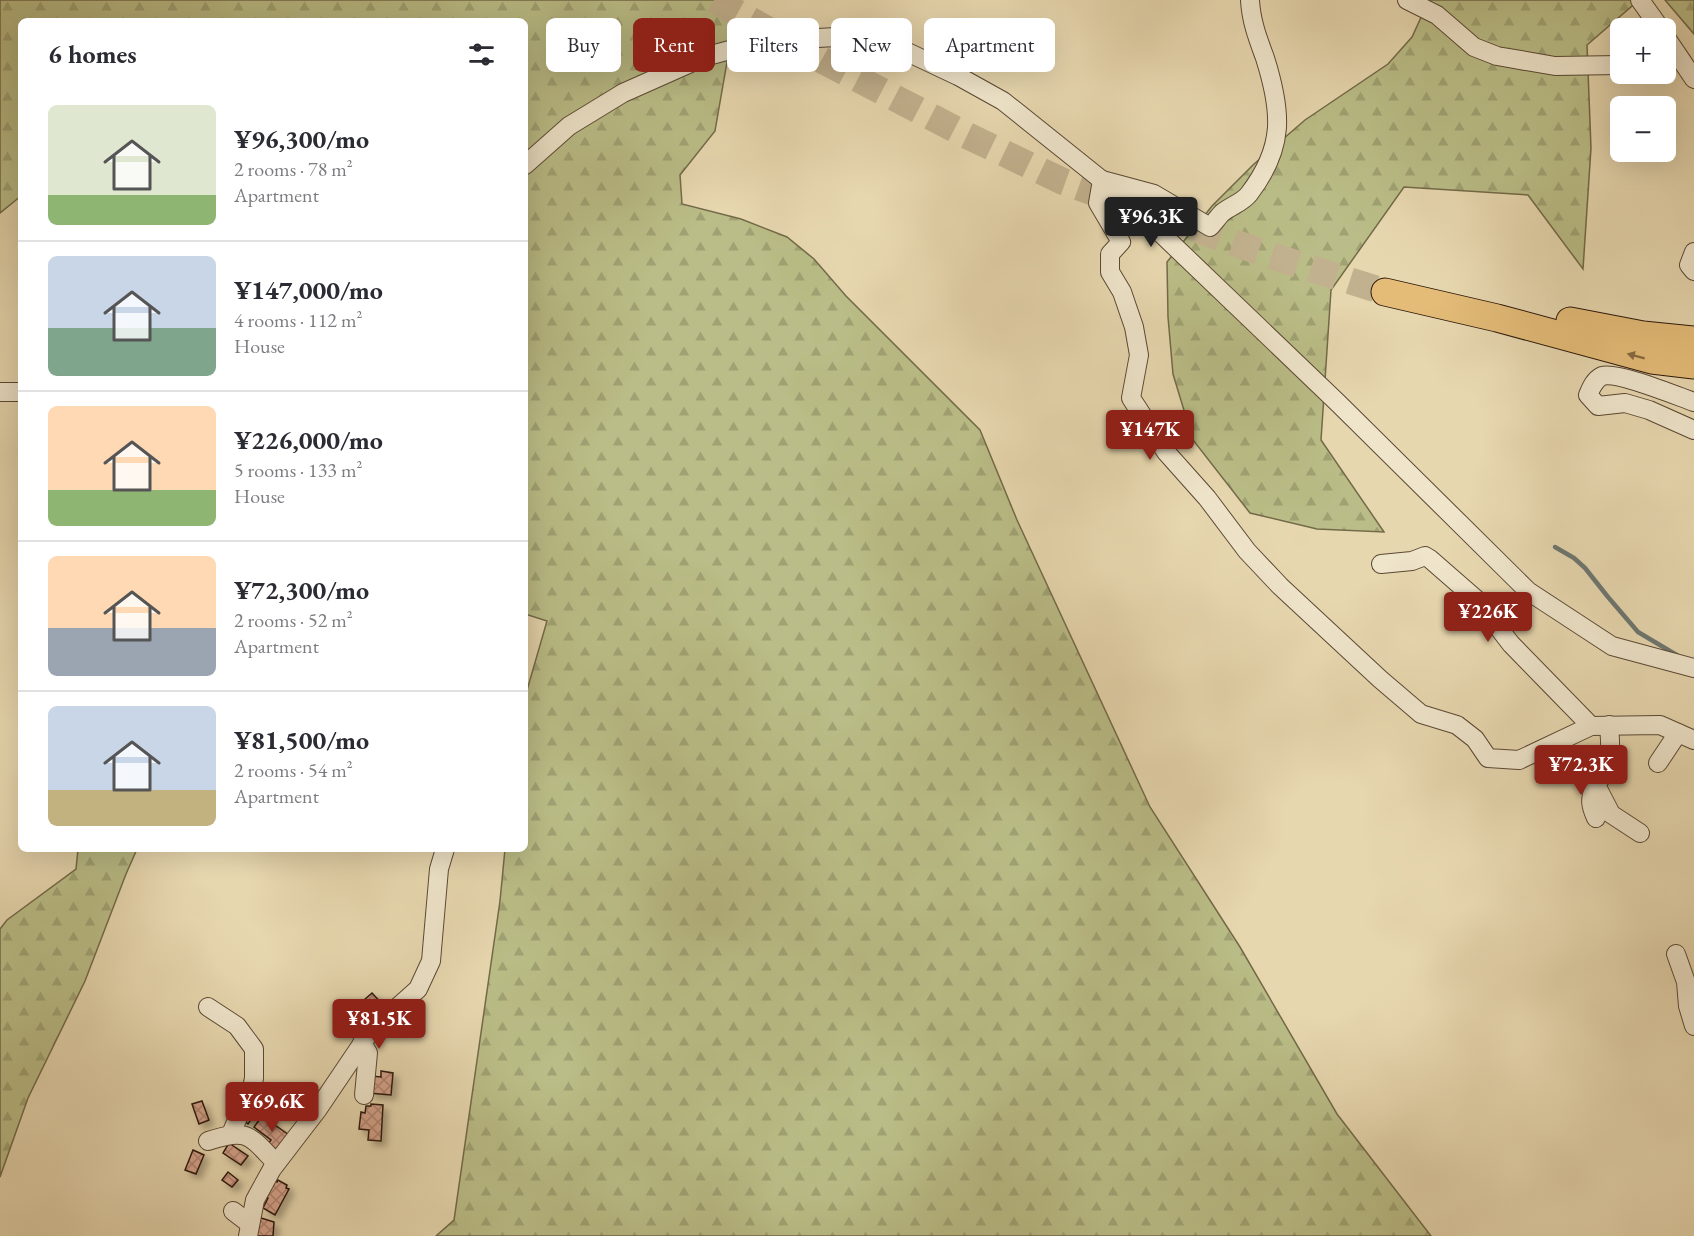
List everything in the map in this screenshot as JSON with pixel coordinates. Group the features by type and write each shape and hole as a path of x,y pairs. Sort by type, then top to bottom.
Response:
{"highway":[{"path":"1385,292 1497,318 1652,360 1694,365"},
{"path":"1497,318 1566,320 1643,335 1694,340"}],"street":[{"path":"1102,180 1154,194 1210,227 1222,213 1248,196 1270,160 1278,128 1276,103 1254,29 1250,0"},
{"path":"1407,0 1437,15 1474,47 1497,56 1555,66 1610,65"},
{"path":"1640,0 1653,18"},
{"path":"528,162 569,126 596,109 624,93 704,57 763,41 836,37 903,50 958,76 1003,101 1124,197 1330,395 1528,591 1612,646 1694,668"},
{"path":"1676,62 1694,79"},
{"path":"1102,180 1098,202 1121,242 1110,254 1110,272 1122,292 1134,327 1139,356 1131,398 1166,452 1208,498 1247,551 1280,586 1380,679 1422,714 1457,725 1475,740 1488,758 1519,760 1600,725 1660,725 1686,736 1658,763"},
{"path":"1694,252 1689,265 1694,271"},
{"path":"1694,402 1616,376 1602,376 1592,385 1588,395 1598,406 1625,403 1649,410 1694,430"},
{"path":"0,392 18,392"},
{"path":"1382,564 1412,561 1425,556 1430,559 1477,600 1511,644 1600,725 1611,754 1607,770 1591,795 1590,802 1596,818"},
{"path":"1596,785 1611,814 1640,832"},
{"path":"249,1230 255,1200 276,1163 318,1109 370,1032 418,989 431,960 439,869 444,852"},
{"path":"1675,952 1686,982 1688,1005 1694,1026"},
{"path":"208,1007 237,1026 254,1049 251,1093 231,1134"},
{"path":"362,1043 368,1053 363,1095"},
{"path":"208,1142 231,1134 247,1136 276,1163"},
{"path":"233,1211 249,1230"}],"green space":[{"path":"0,0 727,0 729,18 727,18 727,62 715,131 680,175 682,204 741,219 787,237 814,259 846,296 980,430 1017,520 1150,807 1240,947 1337,1114 1431,1236 436,1236 454,1220 500,901 505,852 528,852 528,687 547,621 528,615 528,18 18,18 18,198 0,213"},
{"path":"1429,0 1639,0 1618,18 1610,18 1610,25 1587,45 1591,148 1583,269 1528,195 1404,187 1331,290 1321,440 1384,532 1317,529 1250,513 1193,440 1173,374 1168,317 1167,262 1212,206 1254,164 1305,120 1388,64 1412,37"},
{"path":"1665,0 1694,0 1694,34"},
{"path":"78,852 136,852 85,981 28,1098 0,1177 0,929 7,920 76,869"}],"building":[{"path":"372,993 385,1007 354,1035 341,1020"},
{"path":"381,1071 393,1073 391,1095 369,1093 371,1076 381,1077"},
{"path":"202,1101 209,1120 199,1124 192,1104"},
{"path":"256,1101 263,1107 259,1112 252,1106"},
{"path":"371,1104 383,1105 381,1141 368,1140 369,1130 359,1129 361,1112 365,1113 366,1106 371,1106"},
{"path":"251,1109 256,1113 248,1124 243,1120"},
{"path":"262,1116 289,1135 278,1151 268,1144 271,1140 254,1127"},
{"path":"229,1143 248,1156 241,1165 223,1153"},
{"path":"193,1150 204,1155 196,1174 185,1170"},
{"path":"228,1172 238,1180 232,1187 222,1180"},
{"path":"273,1180 287,1185 286,1188 289,1189 275,1215 263,1208 268,1198 265,1196"},
{"path":"258,1217 274,1222 273,1236 254,1236"}],"waterway":[{"path":"1555,547 1574,558 1585,568 1638,632 1680,657"}],"tunnel":[{"path":"714,0 822,60 966,135 1062,181 1266,254 1385,292"}]}
